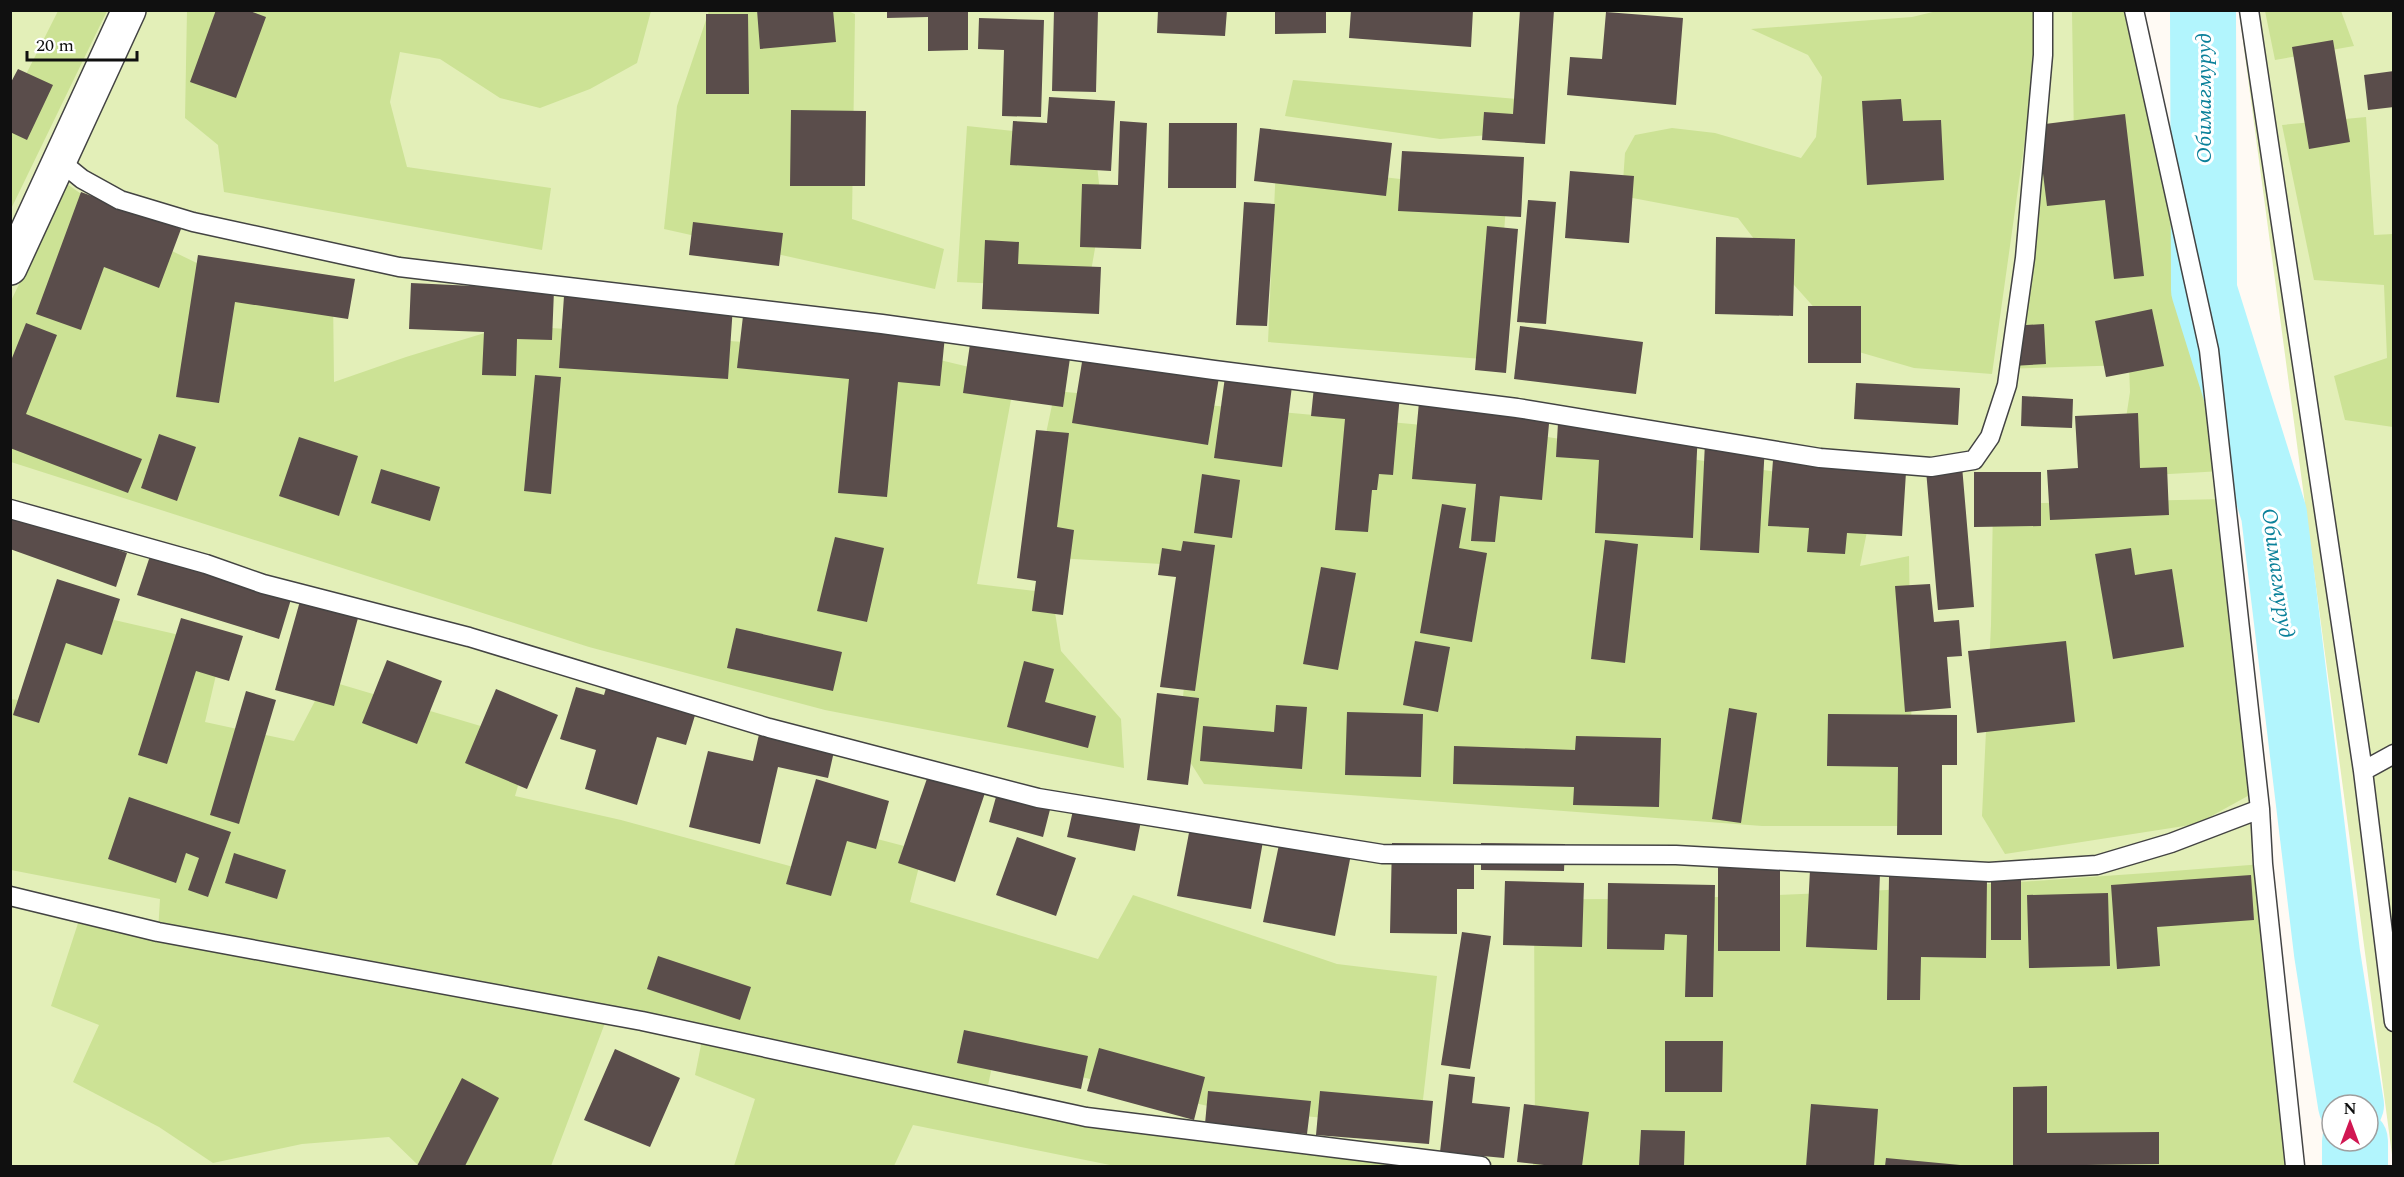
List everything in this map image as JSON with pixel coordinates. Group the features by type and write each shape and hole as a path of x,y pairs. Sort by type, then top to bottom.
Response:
{"street":[{"path":"10,268 61,162 129,10"}],"lane":[{"path":"61,162 82,179 120,200 193,222 399,267 882,324 1214,370 1517,408 1820,458 1931,466 1974,460 1990,437 2007,385 2025,258 2043,55 2043,10"},
{"path":"2134,10 2209,350 2260,808 2263,864 2295,1167"},
{"path":"2249,10 2362,771 2394,1022"},
{"path":"10,509 207,564 263,584 469,637 769,728 1038,798 1382,854 1676,855 1989,872 2097,865 2171,843 2260,808"},
{"path":"2362,771 2394,754"},
{"path":"10,896 158,932 642,1021 1086,1117 1480,1167"}],"green space":[{"path":"845,10 855,14 852,219 944,249 935,289 664,229 677,106 709,11"},
{"path":"10,11 2134,11 2209,350 2295,1166 11,1166"},
{"path":"58,11 107,11 11,209 11,104"},
{"path":"187,11 651,11 637,63 590,89 540,108 500,98 440,59 400,52 390,102 407,167 551,188 542,250 224,192 218,145 185,118"},
{"path":"1937,11 2043,11 1992,374 1914,368 1852,350 1761,248 1738,218 1622,196 1625,153 1635,135 1672,128 1715,133 1801,158 1816,137 1822,77 1808,55 1751,29 1912,17"},
{"path":"2072,11 2134,11 2209,350 2222,471 2117,477 2130,392 2129,365 1999,369 2034,149 2074,143"},
{"path":"2239,11 2393,11 2393,1162"},
{"path":"2265,11 2341,11 2354,46 2275,60"},
{"path":"1293,80 1529,100 1526,132 1440,139 1285,116"},
{"path":"2366,117 2374,235 2393,234 2393,427 2345,420 2334,376 2387,358 2384,285 2314,280 2282,125"},
{"path":"967,126 1094,140 1102,209 1088,288 957,282"},
{"path":"1276,165 1507,191 1495,360 1268,342"},
{"path":"67,184 143,237 234,281 333,294 334,382 511,325 919,355 1015,378 977,584 1052,593 1061,651 1121,719 1124,768 825,710 589,647 11,462 10,303"},
{"path":"1055,391 1541,436 1876,487 1860,566 1909,556 1913,826 1762,826 1204,784 1178,743 1197,566 1020,556"},
{"path":"2224,499 2255,792 2197,824 2005,854 1982,816 1991,625 1993,504"},
{"path":"75,611 223,645 205,722 294,741 326,680 531,741 515,796 621,820 823,875 843,830 923,851 910,902 1098,959 1133,895 1337,964 1437,976 1420,1126 1221,1109 994,1057 986,1095 1481,1166 1115,1166 913,1125 894,1166 734,1166 755,1099 695,1075 703,1035 608,1015 551,1166 419,1166 389,1137 302,1144 213,1163 159,1127 73,1082 99,1025 51,1006 81,914 158,932 160,899 11,870 10,699 26,701"},
{"path":"2263,864 2295,1166 1533,1166 1535,1137 1534,899 1807,894 1990,884"}],"building":[{"path":"216,10 247,10 266,17 236,98 190,82"},
{"path":"757,10 833,10 836,42 760,49"},
{"path":"887,10 968,10 968,50 928,51 928,17 887,18"},
{"path":"1054,10 1098,10 1096,92 1052,91"},
{"path":"1158,10 1227,10 1225,36 1157,33"},
{"path":"1275,10 1326,10 1326,33 1275,34"},
{"path":"1351,10 1473,10 1471,47 1349,38"},
{"path":"1520,10 1554,10 1545,144 1482,140 1484,112 1513,114"},
{"path":"1606,12 1683,18 1676,105 1567,95 1570,57 1602,59"},
{"path":"706,14 748,14 749,94 706,94"},
{"path":"979,18 1044,20 1041,117 1002,116 1004,50 978,49"},
{"path":"2333,40 2350,142 2309,149 2292,47"},
{"path":"18,69 53,85 27,140 10,132 10,84"},
{"path":"2394,71 2394,107 2368,110 2364,75"},
{"path":"1049,97 1115,101 1111,171 1010,165 1013,121 1047,123"},
{"path":"1901,99 1903,121 1941,120 1944,180 1867,185 1862,101"},
{"path":"791,110 866,111 865,186 790,186"},
{"path":"2125,114 2144,276 2114,279 2105,200 2047,206 2037,125"},
{"path":"1120,121 1147,123 1141,249 1080,247 1082,184 1118,185"},
{"path":"1169,123 1237,123 1236,188 1168,188"},
{"path":"1260,128 1392,143 1386,196 1254,181"},
{"path":"1402,151 1524,157 1521,217 1398,211"},
{"path":"1570,171 1634,176 1629,243 1565,238"},
{"path":"81,192 181,229 159,288 104,267 81,330 36,314"},
{"path":"1528,200 1556,202 1546,324 1517,322"},
{"path":"1244,202 1275,204 1267,326 1236,325"},
{"path":"693,222 783,233 779,266 689,255"},
{"path":"1487,226 1518,229 1506,373 1475,370"},
{"path":"1716,237 1795,239 1793,316 1715,314"},
{"path":"985,240 1019,242 1018,264 1101,267 1099,314 982,309"},
{"path":"198,255 355,279 348,319 235,302 219,403 176,397"},
{"path":"411,283 554,290 552,340 517,339 516,376 482,375 484,332 409,329"},
{"path":"564,296 733,306 728,379 559,368"},
{"path":"1808,306 1861,306 1861,363 1808,363"},
{"path":"2152,309 2164,366 2106,377 2095,321"},
{"path":"743,316 945,336 940,386 898,382 887,497 838,493 849,379 737,368"},
{"path":"26,323 57,335 26,414 142,459 128,493 10,448 10,363"},
{"path":"2044,324 2046,364 2012,366 2010,326"},
{"path":"1520,326 1643,342 1636,394 1514,379"},
{"path":"970,344 1070,358 1063,407 963,393"},
{"path":"1083,356 1219,377 1208,445 1072,423"},
{"path":"535,375 561,377 551,494 524,491"},
{"path":"1225,377 1292,386 1282,467 1214,458"},
{"path":"1856,383 1960,388 1958,425 1854,419"},
{"path":"1314,387 1400,394 1393,475 1379,474 1377,490 1372,490 1368,532 1335,530 1345,419 1311,416"},
{"path":"2022,396 2073,399 2072,428 2021,426"},
{"path":"1419,402 1550,413 1542,500 1500,496 1495,542 1471,541 1476,484 1412,479"},
{"path":"2138,413 2140,468 2167,467 2169,515 2050,520 2047,470 2078,468 2075,416"},
{"path":"1558,423 1698,430 1693,538 1595,533 1599,460 1556,457"},
{"path":"1036,430 1069,433 1057,527 1074,530 1063,615 1032,611 1036,581 1017,578"},
{"path":"159,434 196,447 177,501 141,488"},
{"path":"299,437 358,456 339,516 279,496"},
{"path":"1705,442 1765,445 1759,553 1700,550"},
{"path":"1774,447 1907,456 1902,536 1847,533 1845,554 1807,552 1809,528 1768,526"},
{"path":"1962,466 1974,607 1938,610 1926,470"},
{"path":"381,469 440,487 430,521 371,503"},
{"path":"1974,472 2041,472 2041,526 1974,527"},
{"path":"1202,474 1240,480 1232,538 1194,533"},
{"path":"1442,504 1466,508 1459,548 1487,553 1472,642 1420,633"},
{"path":"10,512 127,553 116,587 10,549"},
{"path":"835,537 884,548 867,622 817,611"},
{"path":"1605,540 1638,544 1625,663 1591,659"},
{"path":"1183,541 1215,545 1195,691 1160,687 1176,577 1158,575 1162,548 1181,551"},
{"path":"2131,548 2135,575 2172,569 2184,647 2113,659 2095,554"},
{"path":"151,553 292,596 279,639 137,595"},
{"path":"1321,567 1356,573 1338,670 1303,664"},
{"path":"57,579 120,599 102,655 66,643 39,723 13,715"},
{"path":"1930,584 1934,622 1959,620 1962,656 1947,657 1951,708 1905,712 1895,586"},
{"path":"300,601 358,618 334,706 275,690"},
{"path":"181,618 243,636 229,681 196,671 167,764 138,755"},
{"path":"736,628 842,652 833,691 727,668"},
{"path":"1415,641 1450,647 1438,712 1403,705"},
{"path":"2066,641 2075,722 1977,733 1968,651"},
{"path":"387,660 442,681 417,744 362,723"},
{"path":"1024,661 1054,669 1045,702 1096,716 1088,748 1007,727"},
{"path":"607,685 696,712 686,745 657,737 637,805 585,789 596,750 560,739 576,687 604,695"},
{"path":"496,689 558,715 527,789 465,763"},
{"path":"246,691 276,700 239,824 210,815"},
{"path":"1157,693 1199,698 1188,785 1147,780"},
{"path":"1276,705 1307,707 1302,769 1200,761 1203,726 1274,732"},
{"path":"1729,708 1757,713 1741,823 1712,819"},
{"path":"1347,712 1423,714 1421,777 1345,775"},
{"path":"1828,714 1957,715 1957,765 1942,765 1942,835 1897,835 1898,767 1827,766"},
{"path":"760,730 835,747 828,778 778,767 760,844 689,827 708,751 753,761"},
{"path":"1576,736 1661,738 1659,807 1573,805 1574,787 1453,784 1454,746 1575,750"},
{"path":"933,761 989,781 955,882 898,863"},
{"path":"816,779 889,801 876,849 847,841 831,896 786,884"},
{"path":"1001,779 1054,794 1043,837 989,822"},
{"path":"129,797 231,832 208,897 188,890 199,858 186,853 176,883 108,859"},
{"path":"1076,797 1143,811 1135,851 1067,837"},
{"path":"1192,817 1265,830 1251,909 1177,896"},
{"path":"1282,830 1353,844 1335,936 1263,922"},
{"path":"1017,837 1076,858 1056,916 996,895"},
{"path":"1392,843 1474,844 1474,889 1457,889 1457,934 1390,933"},
{"path":"1481,843 1565,844 1564,871 1481,870"},
{"path":"234,853 286,870 277,899 225,883"},
{"path":"1718,861 1780,861 1780,951 1718,951"},
{"path":"1810,870 1880,873 1877,950 1806,947"},
{"path":"2251,875 2254,920 2157,927 2160,966 2117,969 2111,885"},
{"path":"1991,876 2021,876 2021,940 1991,940"},
{"path":"1889,877 1987,878 1986,958 1921,957 1920,1000 1887,1000"},
{"path":"1505,881 1584,883 1582,947 1503,945"},
{"path":"1608,883 1715,885 1713,997 1685,997 1687,935 1665,934 1664,950 1607,949"},
{"path":"2108,893 2110,966 2029,968 2027,895"},
{"path":"1462,932 1491,936 1470,1069 1441,1065"},
{"path":"658,956 751,987 740,1020 647,989"},
{"path":"964,1030 1088,1056 1081,1089 957,1063"},
{"path":"1665,1041 1723,1041 1722,1092 1665,1092"},
{"path":"1099,1048 1205,1077 1194,1120 1087,1091"},
{"path":"615,1049 680,1078 650,1147 584,1120"},
{"path":"1449,1074 1475,1077 1472,1103 1510,1107 1504,1158 1440,1152"},
{"path":"462,1078 499,1098 465,1166 417,1166"},
{"path":"2047,1086 2047,1133 2159,1132 2159,1164 2013,1166 2013,1087"},
{"path":"1208,1091 1311,1101 1307,1134 1205,1124"},
{"path":"1320,1091 1433,1101 1429,1144 1316,1135"},
{"path":"1524,1104 1589,1112 1582,1166 1517,1162"},
{"path":"1811,1104 1878,1109 1874,1166 1806,1166"},
{"path":"1641,1130 1685,1131 1684,1166 1639,1166"},
{"path":"1886,1158 1960,1165 1960,1166 1885,1166"}],"waterway":[{"name":"Обимагмуруд","path":"2203,10 2204,290 2274,514 2327,953 2349,1093"},
{"name":"Обимагмуруд","path":"2355,1153 2355,1166"}]}
